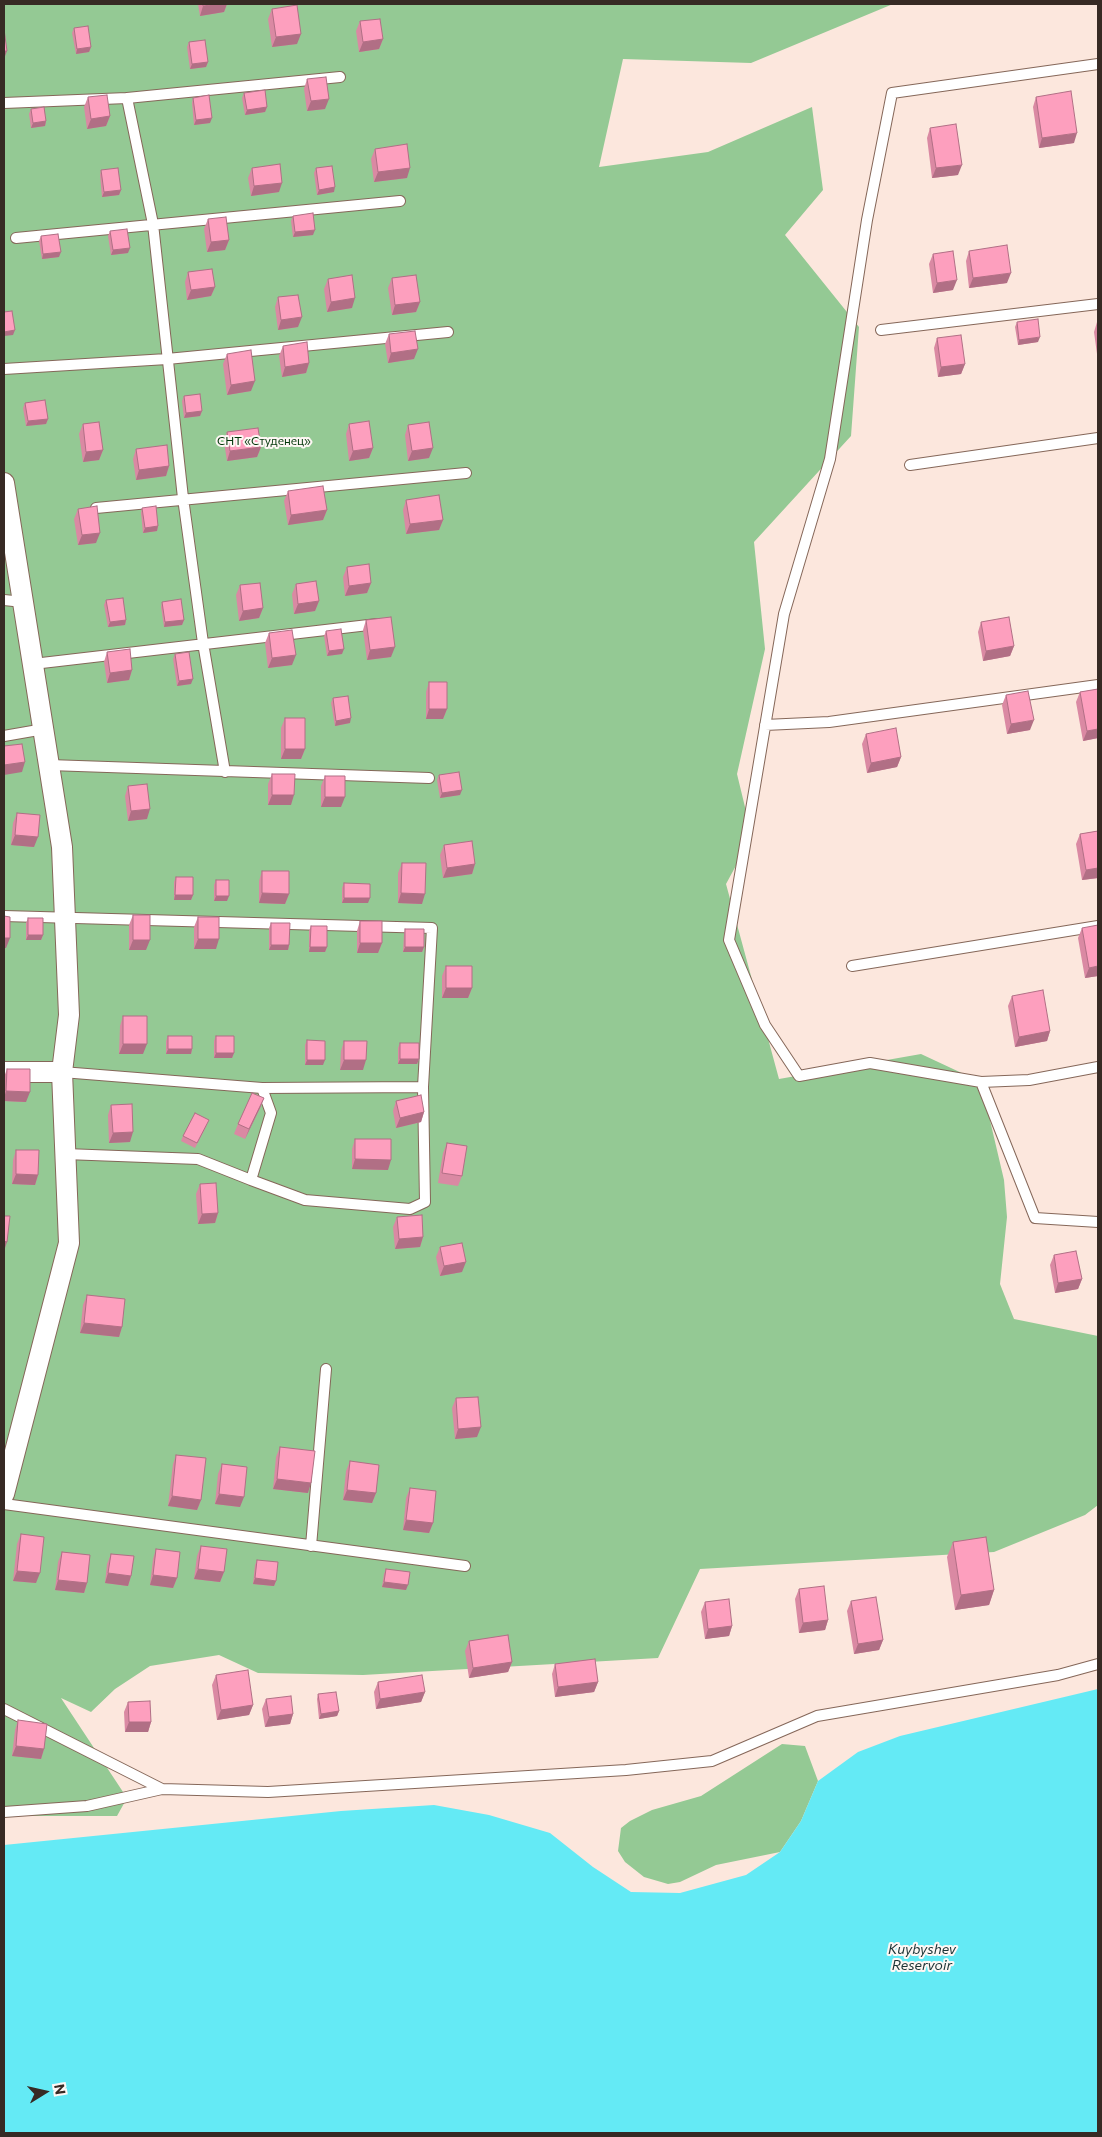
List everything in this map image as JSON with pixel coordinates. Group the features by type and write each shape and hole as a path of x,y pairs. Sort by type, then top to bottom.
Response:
{"street":[{"path":"4,483 13,601 33,664 62,848 69,1015 62,1072 69,1243 4,1494"},
{"path":"4,1072 62,1072"}],"lane":[{"path":"1098,64 892,92 867,220 830,460 784,614 729,940 765,1025 799,1076 870,1063 981,1082 1030,1080 1098,1067"},
{"path":"4,103 126,98 340,77"},
{"path":"126,98 153,224 183,498 203,643 225,772"},
{"path":"16,238 400,201"},
{"path":"881,330 1098,304"},
{"path":"4,369 167,359 448,332"},
{"path":"910,465 1098,438"},
{"path":"96,508 183,498 466,472"},
{"path":"33,664 389,623"},
{"path":"765,725 829,722 1098,685"},
{"path":"4,736 44,730"},
{"path":"49,765 429,778"},
{"path":"4,916 65,916 432,928 423,1088 425,1202 410,1209 305,1200 198,1159 65,1154"},
{"path":"852,966 1098,926"},
{"path":"62,1072 262,1088 423,1088"},
{"path":"981,1082 1035,1218 1098,1222"},
{"path":"251,1180 271,1113 262,1088"},
{"path":"311,1546 326,1369"},
{"path":"4,1504 465,1566"},
{"path":"4,1812 87,1806 162,1789 268,1792 626,1770 712,1761 817,1716 1058,1674 1098,1664"},
{"path":"4,1709 162,1789"}],"green space":[{"name":"СНТ «Студенец»","path":"4,4 893,4 751,63 623,59 599,167 708,152 812,107 823,190 785,235 859,327 851,436 754,542 765,649 737,774 752,836 726,884 779,1079 921,1054 981,1082 1004,1180 1007,1217 1000,1284 1014,1319 1098,1336 1098,1505 1085,1515 994,1552 700,1569 658,1658 363,1675 258,1673 219,1655 150,1666 115,1689 91,1712 61,1698 127,1798 117,1816 4,1816"},
{"path":"782,1744 805,1746 818,1781 801,1821 780,1852 716,1865 680,1882 668,1884 644,1877 625,1862 618,1851 621,1828 630,1821 652,1810 701,1796"}],"water":[{"name":"Kuybyshev Reservoir","path":"1098,1689 1098,2133 4,2133 4,1845 341,1811 434,1805 489,1815 550,1833 593,1867 631,1892 680,1893 746,1875 780,1852 801,1821 818,1781 858,1752 900,1736"}],"building":[{"path":"297,5 301,34 276,37 272,9"},
{"path":"380,19 383,39 363,42 360,21"},
{"path":"88,26 91,47 77,49 74,28"},
{"path":"4,29 7,51 4,51"},
{"path":"205,40 208,62 192,64 189,42"},
{"path":"326,77 329,99 311,101 307,79"},
{"path":"265,90 267,107 247,110 244,93"},
{"path":"1071,91 1077,133 1042,138 1036,97"},
{"path":"107,95 110,116 91,119 88,97"},
{"path":"209,95 212,118 196,120 193,98"},
{"path":"44,107 46,121 33,123 31,109"},
{"path":"956,124 962,165 936,168 930,128"},
{"path":"407,144 410,168 378,172 375,149"},
{"path":"280,164 282,183 254,186 252,168"},
{"path":"332,166 335,187 319,190 316,168"},
{"path":"118,168 121,190 104,192 101,170"},
{"path":"313,213 315,230 295,232 293,216"},
{"path":"226,217 229,240 211,242 208,219"},
{"path":"127,229 130,248 113,250 110,231"},
{"path":"58,234 61,252 43,254 41,236"},
{"path":"1007,245 1011,273 973,278 969,251"},
{"path":"953,251 957,280 937,283 933,254"},
{"path":"212,269 215,287 191,290 188,272"},
{"path":"352,275 355,298 331,302 328,279"},
{"path":"416,275 420,302 395,305 392,278"},
{"path":"298,295 302,317 281,320 278,297"},
{"path":"12,311 15,330 4,332 4,312"},
{"path":"1038,319 1040,337 1019,340 1017,322"},
{"path":"415,331 418,349 391,353 389,334"},
{"path":"961,335 965,364 941,367 937,338"},
{"path":"307,342 309,363 285,367 283,346"},
{"path":"251,350 255,381 231,385 227,354"},
{"path":"200,394 202,411 186,413 184,396"},
{"path":"45,400 48,419 28,421 25,403"},
{"path":"369,421 373,448 353,451 349,424"},
{"path":"99,422 103,450 86,452 83,424"},
{"path":"429,422 433,448 412,451 408,425"},
{"path":"258,428 261,447 230,451 227,432"},
{"path":"167,445 169,466 139,470 136,449"},
{"path":"323,486 327,510 291,515 288,491"},
{"path":"439,495 443,520 410,524 406,500"},
{"path":"97,506 100,533 82,535 78,509"},
{"path":"156,506 158,526 145,528 142,508"},
{"path":"369,564 371,583 349,586 347,567"},
{"path":"316,581 319,601 298,604 296,584"},
{"path":"260,583 263,608 243,611 240,585"},
{"path":"123,598 126,620 110,622 106,600"},
{"path":"181,599 184,620 165,622 162,602"},
{"path":"391,617 395,647 370,650 366,620"},
{"path":"1009,617 1014,646 986,651 981,622"},
{"path":"341,629 344,649 329,651 326,631"},
{"path":"292,630 296,655 272,658 269,633"},
{"path":"130,649 132,670 110,673 107,652"},
{"path":"189,652 193,679 179,681 175,654"},
{"path":"429,682 447,682 447,709 429,709"},
{"path":"1098,689 1098,729 1087,731 1080,692"},
{"path":"1028,691 1034,720 1011,724 1006,695"},
{"path":"348,696 351,718 336,721 333,698"},
{"path":"285,718 305,718 305,749 285,749"},
{"path":"896,728 901,757 871,763 866,734"},
{"path":"22,744 25,762 4,765 4,746"},
{"path":"459,772 462,790 442,793 439,775"},
{"path":"272,774 295,774 294,795 272,795"},
{"path":"325,776 345,776 345,797 325,797"},
{"path":"147,784 150,809 131,811 128,786"},
{"path":"17,813 40,815 38,837 15,835"},
{"path":"1098,831 1098,868 1086,870 1080,834"},
{"path":"472,841 475,864 447,868 444,845"},
{"path":"402,863 426,863 425,894 401,893"},
{"path":"262,871 289,871 289,894 262,893"},
{"path":"176,877 193,877 193,895 175,895"},
{"path":"216,880 229,880 229,896 216,896"},
{"path":"344,883 370,884 370,898 344,898"},
{"path":"133,915 150,915 150,940 133,940"},
{"path":"4,916 10,917 10,938 4,938"},
{"path":"198,917 219,917 219,939 198,939"},
{"path":"28,918 43,918 43,935 28,935"},
{"path":"360,921 382,921 382,943 360,943"},
{"path":"271,923 290,923 289,945 271,945"},
{"path":"1098,925 1098,966 1089,968 1082,928"},
{"path":"311,926 327,926 327,947 310,947"},
{"path":"405,929 424,929 424,947 405,947"},
{"path":"446,966 472,966 472,988 446,988"},
{"path":"1043,990 1050,1031 1019,1037 1012,996"},
{"path":"123,1016 147,1016 147,1044 123,1044"},
{"path":"168,1036 192,1036 192,1049 168,1049"},
{"path":"216,1036 234,1036 234,1053 216,1053"},
{"path":"307,1040 325,1041 325,1060 307,1060"},
{"path":"344,1041 367,1041 366,1060 344,1060"},
{"path":"400,1043 419,1043 419,1059 400,1059"},
{"path":"7,1069 30,1069 30,1092 6,1091"},
{"path":"252,1093 264,1098 249,1129 238,1124"},
{"path":"421,1095 424,1112 400,1118 396,1101"},
{"path":"132,1104 133,1132 113,1133 111,1105"},
{"path":"195,1113 209,1120 197,1143 183,1136"},
{"path":"355,1139 391,1139 391,1160 355,1159"},
{"path":"447,1143 467,1146 462,1176 442,1173"},
{"path":"16,1150 39,1150 38,1175 16,1174"},
{"path":"216,1183 218,1213 202,1214 200,1184"},
{"path":"422,1215 423,1237 399,1239 397,1217"},
{"path":"4,1216 10,1216 7,1242 4,1241"},
{"path":"462,1243 466,1262 444,1266 440,1247"},
{"path":"1076,1251 1082,1279 1058,1283 1054,1255"},
{"path":"87,1295 125,1299 122,1327 84,1323"},
{"path":"478,1397 481,1427 458,1429 456,1398"},
{"path":"280,1447 315,1451 311,1483 277,1479"},
{"path":"176,1455 206,1458 201,1500 172,1496"},
{"path":"350,1461 379,1465 376,1493 347,1490"},
{"path":"222,1464 247,1467 244,1497 219,1494"},
{"path":"410,1488 436,1491 433,1523 406,1520"},
{"path":"21,1534 44,1537 40,1573 17,1571"},
{"path":"986,1537 994,1590 961,1595 953,1542"},
{"path":"201,1546 227,1549 224,1572 198,1569"},
{"path":"156,1549 180,1552 177,1578 153,1575"},
{"path":"62,1552 90,1555 87,1583 58,1580"},
{"path":"111,1554 134,1556 131,1576 108,1573"},
{"path":"257,1560 278,1562 276,1581 255,1578"},
{"path":"386,1569 410,1572 408,1585 384,1582"},
{"path":"824,1586 828,1620 803,1623 799,1589"},
{"path":"876,1597 883,1640 858,1644 851,1601"},
{"path":"729,1599 732,1626 708,1629 705,1602"},
{"path":"508,1635 512,1662 473,1668 469,1641"},
{"path":"595,1659 598,1682 558,1687 555,1664"},
{"path":"248,1670 253,1705 221,1710 216,1675"},
{"path":"422,1675 425,1692 380,1699 378,1682"},
{"path":"336,1692 339,1711 321,1714 318,1694"},
{"path":"291,1696 293,1714 269,1717 266,1699"},
{"path":"150,1701 151,1722 129,1722 128,1702"},
{"path":"18,1720 47,1724 44,1749 16,1746"}]}
